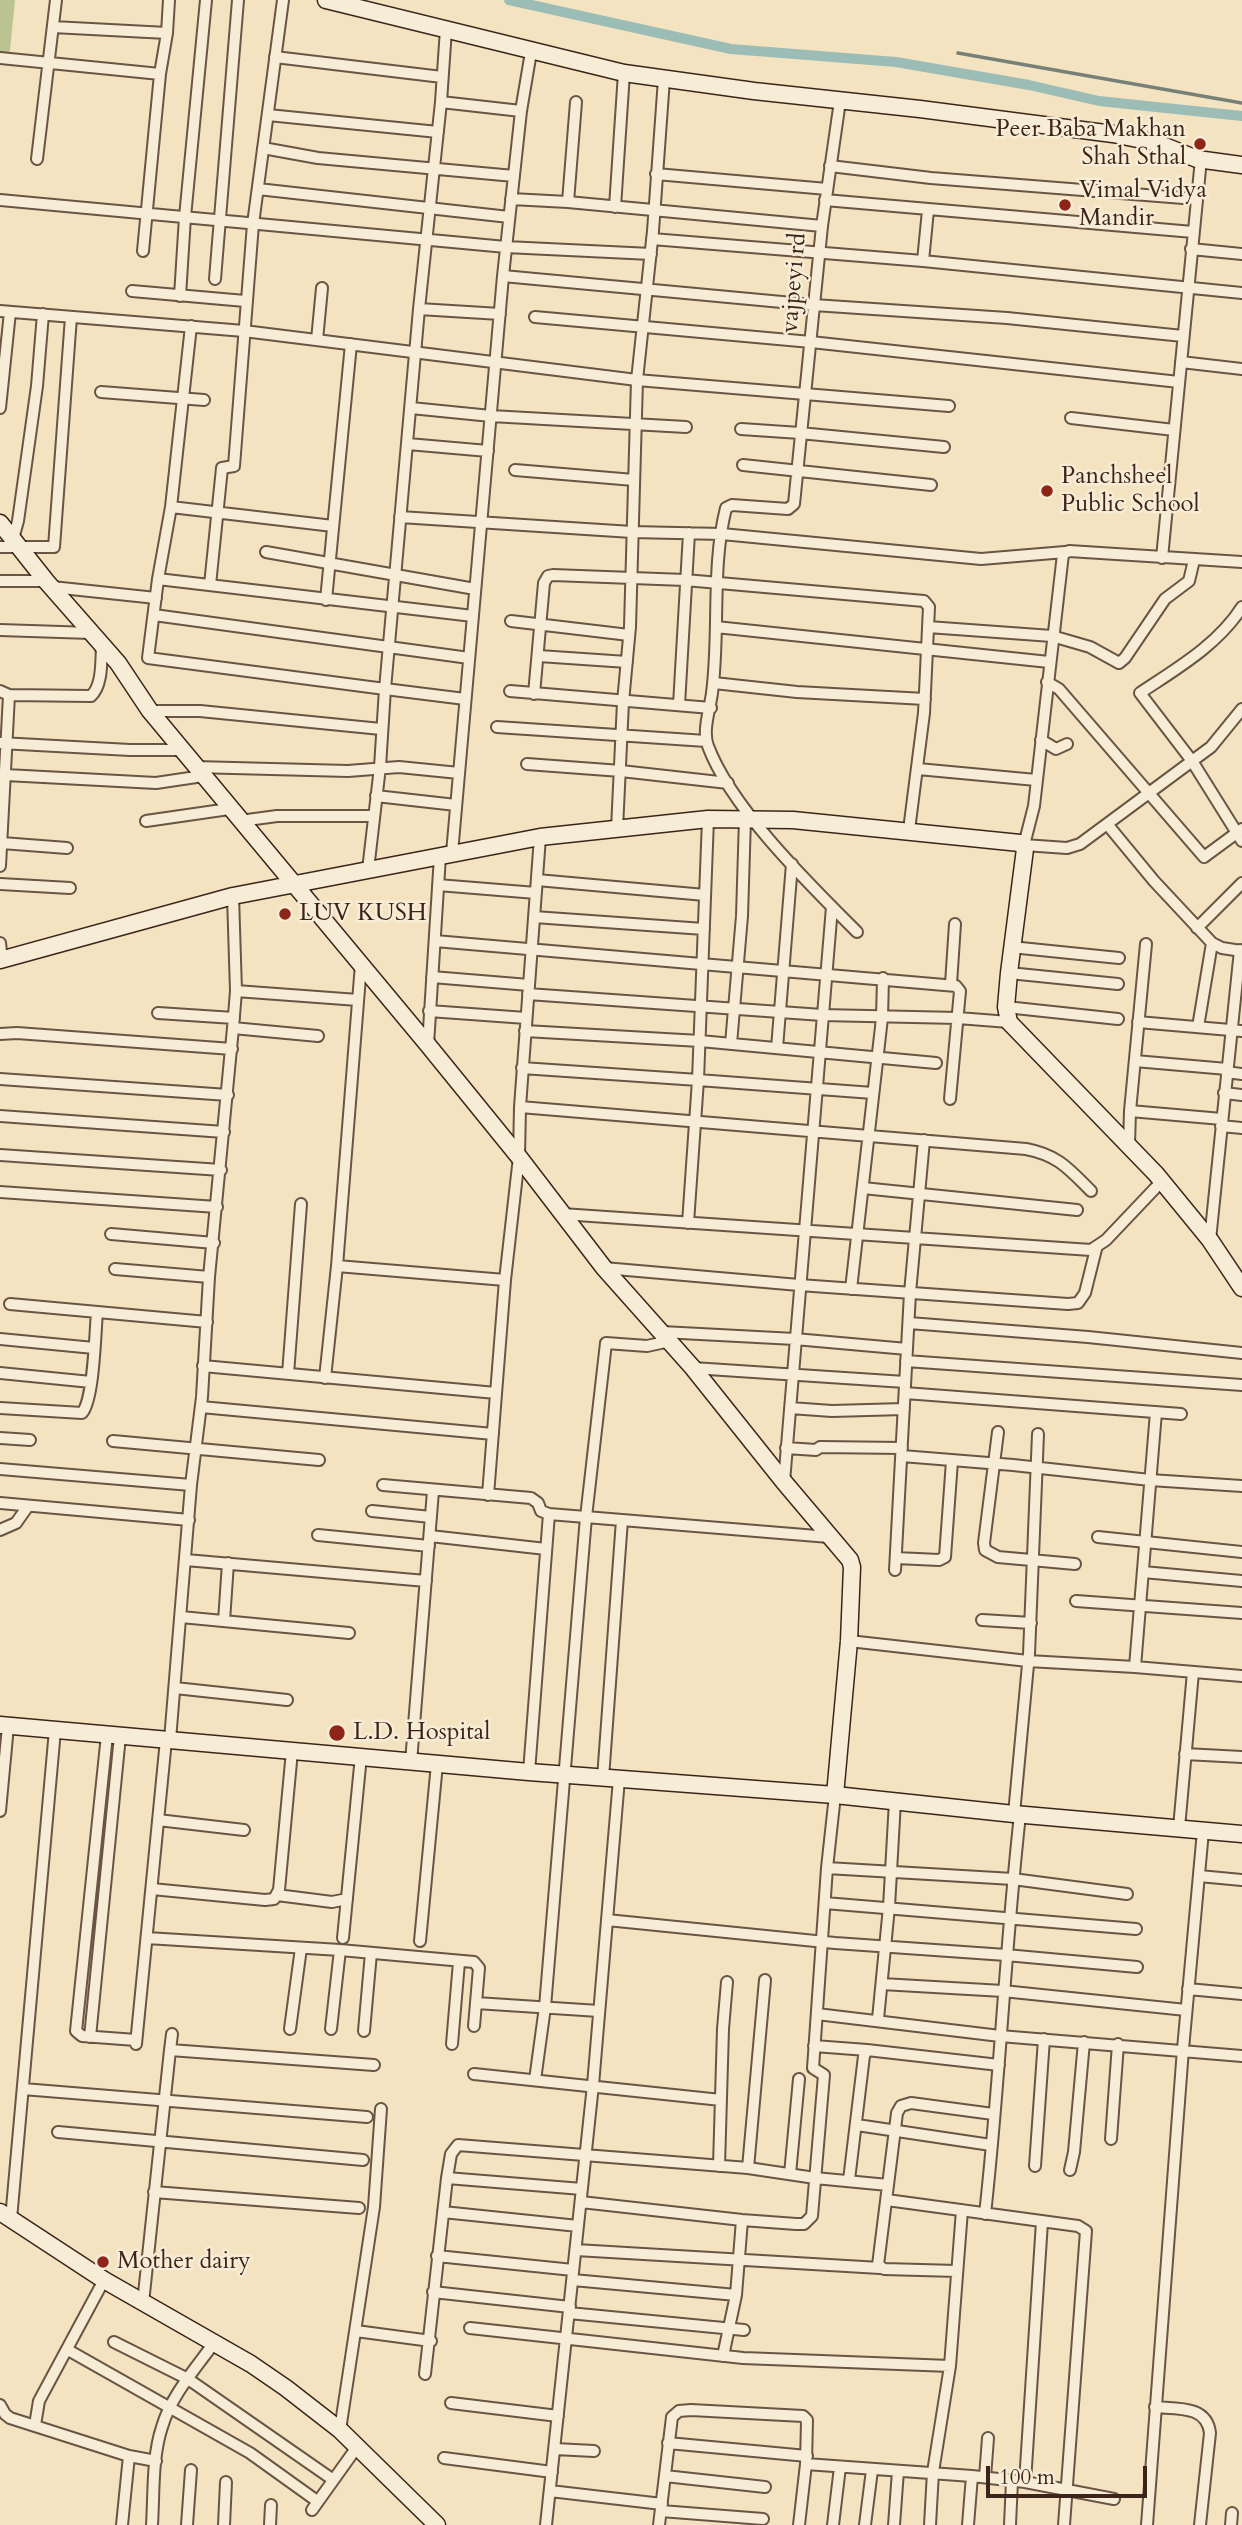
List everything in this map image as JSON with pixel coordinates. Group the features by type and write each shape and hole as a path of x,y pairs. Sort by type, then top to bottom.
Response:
{"street":[{"path":"37,159 57,0"},
{"path":"143,251 169,0"},
{"path":"180,296 206,0"},
{"path":"215,279 238,0"},
{"path":"210,585 222,468 234,466 253,224 283,0"},
{"path":"326,0 624,73 1113,134 1157,143 1201,159 1242,164"},
{"path":"53,27 167,33"},
{"path":"368,870 380,767 394,576 446,29"},
{"path":"428,1045 438,885 456,805 503,276 521,111 531,51"},
{"path":"275,57 442,77"},
{"path":"0,58 160,74"},
{"path":"615,207 624,73"},
{"path":"617,829 629,635 637,380 652,239 664,79"},
{"name":"vajpeyi rd","path":"722,534 728,506 791,509 794,504 795,471 822,226 840,101"},
{"path":"441,102 521,111"},
{"path":"568,202 576,102"},
{"path":"268,115 438,132"},
{"path":"263,148 318,158 514,176"},
{"path":"1161,558 1201,159"},
{"path":"830,166 931,178 1196,199"},
{"path":"656,174 826,195 928,211 1193,232"},
{"path":"258,189 509,218"},
{"path":"511,199 822,226"},
{"path":"0,200 506,247 650,254"},
{"path":"923,261 928,211"},
{"path":"652,239 820,255 923,261 1242,293"},
{"path":"1191,249 1242,254"},
{"path":"503,276 814,305 1007,318 1183,336"},
{"path":"317,340 322,288"},
{"path":"132,291 246,301"},
{"path":"419,309 500,313"},
{"path":"0,408 5,311 244,331 637,380 949,406"},
{"path":"10,544 18,520 37,386 43,314"},
{"path":"10,544 54,547 71,317"},
{"path":"534,317 811,342 1179,382"},
{"path":"191,326 171,507 148,658 465,699"},
{"path":"326,600 351,344"},
{"path":"1181,362 1242,369"},
{"path":"101,392 204,400"},
{"path":"411,408 491,416 686,427"},
{"path":"1071,418 1174,430"},
{"path":"741,429 944,447"},
{"path":"408,444 488,452"},
{"path":"743,465 931,485"},
{"path":"515,470 634,480"},
{"path":"171,507 333,526"},
{"path":"400,517 632,532 722,534 981,559 1065,552 1242,562"},
{"path":"0,523 10,544 118,663 150,711 181,750 428,1045 604,1268 693,1368 850,1560 849,1641 827,1868 814,2046 813,2068 824,2075 812,2216 804,2224 742,2220 581,2202"},
{"path":"679,705 688,533"},
{"path":"722,534 714,683 706,741 749,820 857,932"},
{"path":"266,552 475,589"},
{"path":"1065,552 1052,636 1034,806 1024,845 1011,947 1008,1015 1162,1181 1210,1240 1242,1288"},
{"path":"928,626 1052,636 1090,647 1115,662 1122,661 1165,599 1189,581 1194,560"},
{"path":"534,694 544,583 548,576 685,580 924,601 929,607 925,699 909,830"},
{"path":"158,579 473,617"},
{"path":"0,581 156,597"},
{"path":"1047,682 1059,689 1204,857 1240,834 1192,761 1140,693 1207,646 1232,622 1242,607"},
{"path":"154,615 469,658"},
{"path":"511,621 629,635"},
{"path":"716,627 1049,662"},
{"path":"0,629 97,639"},
{"path":"0,866 6,775 5,693 91,696 96,692 99,682 97,639"},
{"path":"539,656 627,662"},
{"path":"714,683 797,692 925,699"},
{"path":"510,691 710,708"},
{"path":"0,943 1,960 233,896 540,837 708,819 793,820 909,830 1024,845 1073,847 1192,761 1220,738 1242,709"},
{"path":"150,711 200,711 381,729"},
{"path":"497,727 623,733 706,741"},
{"path":"1041,740 1056,750 1067,744"},
{"path":"4,743 181,750"},
{"path":"527,764 728,783"},
{"path":"6,775 156,783 199,772 348,771 380,767 459,773"},
{"path":"918,769 1036,780"},
{"path":"376,796 456,805"},
{"path":"146,821 235,815 373,816"},
{"path":"688,1223 700,1041 708,819"},
{"path":"731,1044 749,820"},
{"path":"1107,824 1154,881 1212,943 1222,948 1241,951 1236,1030 1224,1093 1210,1240"},
{"path":"488,1495 519,1157 522,1068 540,837"},
{"path":"2,843 67,848"},
{"path":"776,1048 792,864"},
{"path":"537,880 705,895"},
{"path":"1197,928 1242,883"},
{"path":"0,884 70,888"},
{"path":"438,885 536,893"},
{"path":"114,1735 76,2031 78,2035 136,2042 175,1688 191,1485 201,1407 209,1277 225,1132 236,991 233,896"},
{"path":"784,1482 832,907"},
{"path":"534,917 704,929"},
{"path":"951,984 955,924"},
{"path":"435,941 951,984 960,991 950,1099"},
{"path":"1198,1027 1212,943"},
{"path":"1129,1145 1146,944"},
{"path":"1011,947 1119,958"},
{"path":"325,1378 337,1266 361,964"},
{"path":"1009,973 1118,984"},
{"path":"432,977 528,989 822,1015 881,1018 1008,1015 1118,1019"},
{"path":"851,1289 869,1136 883,978"},
{"path":"236,991 358,1000"},
{"path":"429,1011 526,1018"},
{"path":"158,1013 318,1036"},
{"path":"1138,1022 1236,1030"},
{"path":"525,1031 700,1041 936,1063"},
{"path":"0,1034 232,1049"},
{"path":"1135,1061 1242,1074"},
{"path":"522,1068 873,1093"},
{"path":"0,1079 228,1095"},
{"path":"1224,1093 1242,1095"},
{"path":"520,1107 1041,1152 1063,1163 1091,1191"},
{"path":"1130,1111 1242,1128"},
{"path":"0,1116 225,1132"},
{"path":"895,1570 910,1293 923,1140"},
{"path":"0,1155 221,1170"},
{"path":"604,1268 851,1289 1078,1303 1085,1293 1096,1248 1162,1181"},
{"path":"863,1188 1077,1210"},
{"path":"0,1192 218,1207"},
{"path":"288,1374 301,1204"},
{"path":"562,1214 915,1240 1086,1250 1096,1248"},
{"path":"111,1234 214,1244"},
{"path":"337,1266 506,1280"},
{"path":"116,1269 209,1277"},
{"path":"10,1304 207,1322"},
{"path":"0,1408 82,1413 87,1405 91,1382 97,1312"},
{"path":"909,1323 1088,1337 1242,1353"},
{"path":"535,2080 545,2007 586,1517 606,1343 647,1346 666,1336 795,1339 907,1349"},
{"path":"0,1339 94,1348"},
{"path":"906,1362 1242,1385"},
{"path":"203,1366 496,1394"},
{"path":"693,1368 792,1373 905,1388 1181,1414"},
{"path":"0,1373 91,1382"},
{"path":"201,1407 493,1434"},
{"path":"790,1408 832,1411 904,1409"},
{"path":"1135,1667 1156,1412"},
{"path":"998,1432 985,1550 998,1557 1075,1564"},
{"path":"985,2214 999,2065 1031,1623 1038,1434"},
{"path":"0,1438 30,1440"},
{"path":"113,1441 319,1460"},
{"path":"786,1448 816,1450 820,1447 902,1452 952,1461 1242,1486"},
{"path":"896,1558 939,1560 945,1557 952,1461"},
{"path":"0,1469 191,1485"},
{"path":"383,1485 531,1498 538,1503 541,1511 549,1514 829,1537"},
{"path":"411,1762 433,1491"},
{"path":"0,1503 189,1520"},
{"path":"0,1530 16,1523 27,1506"},
{"path":"372,1511 431,1517"},
{"path":"528,1772 549,1514"},
{"path":"546,2525 579,2226 607,1920 622,1520"},
{"path":"318,1535 546,1549"},
{"path":"1098,1537 1242,1552"},
{"path":"186,1560 426,1581"},
{"path":"224,1621 228,1563"},
{"path":"1143,1572 1242,1581"},
{"path":"1076,1601 1242,1613"},
{"path":"181,1617 349,1633"},
{"path":"982,1620 1031,1623"},
{"path":"849,1641 1028,1661 1242,1676"},
{"path":"1179,1828 1193,1672"},
{"path":"175,1688 287,1700"},
{"path":"0,1811 4,1726 611,1779 835,1795 1242,1834"},
{"path":"55,1730 23,2089 5,2216 104,2280 251,2364 340,2430 437,2525"},
{"path":"152,1889 274,1899 277,1895 292,1751"},
{"path":"1185,1754 1242,1757"},
{"path":"343,1938 361,1756"},
{"path":"421,1941 437,1764"},
{"path":"878,2019 886,1946 895,1801"},
{"path":"159,1820 244,1830"},
{"path":"1147,2525 1186,2010 1203,1831"},
{"path":"827,1868 1013,1878 1127,1894"},
{"path":"1199,1876 1242,1880"},
{"path":"277,1895 332,1902 347,1899"},
{"path":"825,1903 1136,1929"},
{"path":"607,1920 1137,1967"},
{"path":"147,1938 340,1950 474,1962 478,1966 474,2026"},
{"path":"290,2029 301,1948"},
{"path":"331,2029 340,1950"},
{"path":"364,2032 371,1953"},
{"path":"452,2044 459,1962"},
{"path":"748,2168 765,1980"},
{"path":"719,2165 727,1982"},
{"path":"882,1984 1003,1991 1186,2010"},
{"path":"1188,1989 1242,1994"},
{"path":"476,2003 600,2011"},
{"path":"817,2014 878,2019 1000,2036 1183,2049 1242,2056"},
{"path":"143,2303 158,2141 172,2034"},
{"path":"1035,2166 1044,2039"},
{"path":"1070,2170 1084,2042"},
{"path":"1111,2139 1118,2044"},
{"path":"814,2046 999,2065"},
{"path":"170,2050 374,2066"},
{"path":"849,2180 864,2056 867,2050"},
{"path":"474,2074 721,2100"},
{"path":"790,2174 799,2079"},
{"path":"23,2089 367,2117"},
{"path":"880,2268 878,2261 899,2108 905,2104 993,2114"},
{"path":"340,2430 374,2207 382,2109"},
{"path":"857,2125 991,2144"},
{"path":"58,2132 363,2160"},
{"path":"425,2374 431,2341 433,2292 447,2178 451,2154 458,2145 719,2165 888,2185"},
{"path":"447,2178 582,2189"},
{"path":"154,2192 359,2208"},
{"path":"887,2200 1078,2226 1086,2231 1064,2525"},
{"path":"930,2525 933,2473 950,2366 962,2210"},
{"path":"443,2212 579,2226"},
{"path":"723,2356 736,2295 742,2220"},
{"path":"1025,2482 1042,2222"},
{"path":"576,2250 957,2271"},
{"path":"437,2256 736,2295"},
{"path":"35,2425 39,2401 104,2280"},
{"path":"433,2292 744,2330"},
{"path":"470,2328 723,2356 950,2366"},
{"path":"356,2331 431,2341"},
{"path":"114,2342 188,2379 332,2479"},
{"path":"152,2525 161,2427 188,2379 214,2343"},
{"path":"68,2350 250,2454 314,2505 357,2447"},
{"path":"451,2403 558,2416"},
{"path":"1155,2407 1194,2411 1202,2414 1209,2424 1199,2525"},
{"path":"0,2427 3,2409 35,2425 129,2456 156,2461"},
{"path":"659,2525 668,2443 673,2417 679,2411 803,2416 807,2420 806,2460 799,2525"},
{"path":"985,2477 988,2438"},
{"path":"668,2443 806,2460 840,2467 1025,2482 1114,2499"},
{"path":"555,2449 594,2451"},
{"path":"122,2525 129,2456"},
{"path":"444,2458 552,2472"},
{"path":"833,2525 840,2467"},
{"path":"187,2525 191,2470"},
{"path":"865,2525 872,2470"},
{"path":"894,2525 898,2471"},
{"path":"665,2476 765,2487"},
{"path":"968,2525 972,2476"},
{"path":"1010,2525 1012,2481"},
{"path":"224,2525 226,2482"},
{"path":"550,2491 763,2519"},
{"path":"270,2525 271,2505"},
{"path":"1231,2525 1232,2513"}],"green space":[{"path":"0,0 15,0 9,60 0,59"}],"waterway":[{"path":"509,0 731,49 896,62 1029,85 1099,101 1242,116"},
{"path":"958,53 1242,103"}],"place":[{"name":"Peer Baba Makhan Shah Sthal","path":"1200,144"},
{"name":"Vimal Vidya Mandir","path":"1065,205"},
{"name":"Panchsheel Public School","path":"1047,491"},
{"name":"LUV KUSH","path":"285,914"},
{"name":"L.D. Hospital","path":"337,1733"},
{"name":"Mother dairy","path":"103,2262"}]}
